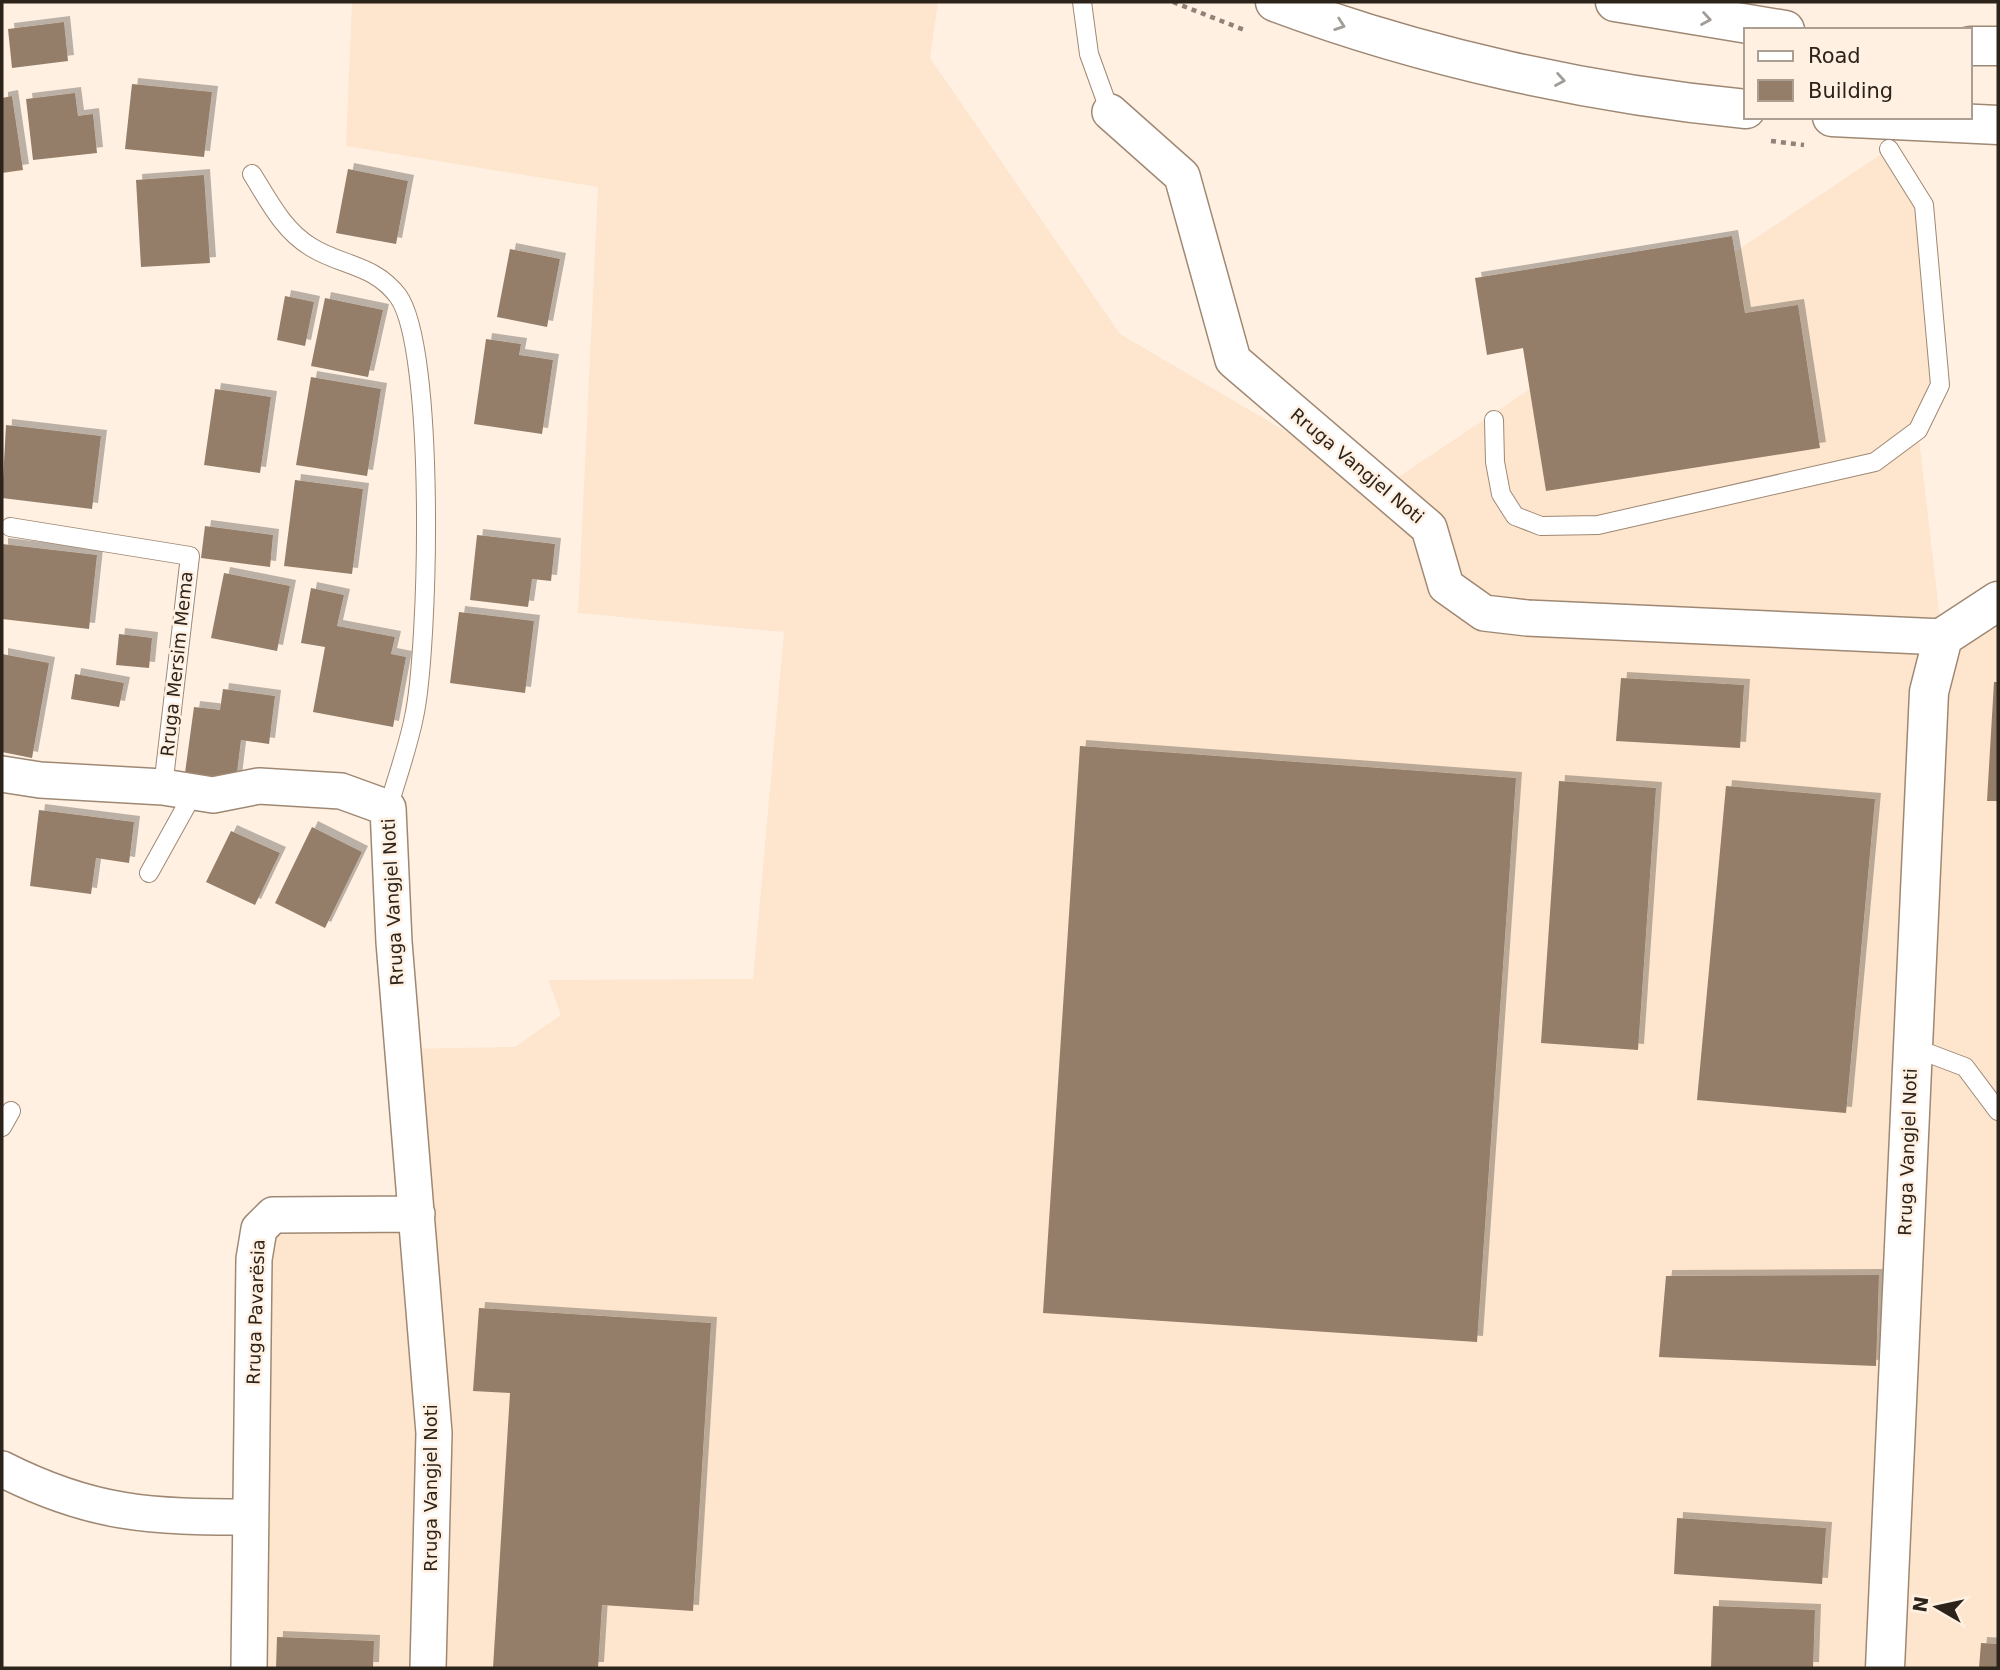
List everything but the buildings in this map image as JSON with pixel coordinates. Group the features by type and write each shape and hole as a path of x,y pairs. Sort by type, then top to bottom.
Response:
{"main road":[{"path":"1275,2 1370,35 1481,64 1612,89 1744,109"},
{"path":"1615,2 1773,28"},
{"path":"1972,46 1998,46"},
{"path":"1874,119 1998,125"},
{"path":"1942,637 1998,601"},
{"name":"Rruga Vangjel Noti","path":"1885,1668 1929,692 1942,637"}],"street":[{"name":"Rruga Vangjel Noti","path":"1110,113 1182,176 1233,360 1430,528 1446,586 1484,613 1527,618 1942,637"},
{"path":"2,774 40,780 179,789 213,795 258,786 341,790 388,808"},
{"name":"Rruga Vangjel Noti","path":"388,808 394,942 434,1433 428,1668"},
{"name":"Rruga Pavarësia","path":"248,1668 254,1258 259,1229 273,1215 417,1214"},
{"path":"2,1469 67,1498 109,1510 165,1517 250,1517"}],"lane":[{"path":"1082,2 1089,54 1110,113"},
{"path":"1494,420 1495,462 1502,494 1515,516 1541,526 1598,525 1875,462 1918,430 1940,384 1924,205 1889,149"},
{"name":"Rruga Vangjel Noti","path":"252,174 282,223 312,248 374,274 398,297 415,341 423,429 425,626 415,716 388,808"},
{"name":"Rruga Mersim Mema","path":"10,527 190,555 179,789"},
{"path":"149,873 179,789"},
{"path":"1912,1047 1965,1067 1998,1111"}],"shaded area":[{"path":"352,2 938,2 930,58 1120,334 1382,488 1889,149 1924,205 1940,385 1918,430 1942,637 1998,618 1998,1668 249,1668 259,1229 417,1214 403,1049 515,1047 561,1015 548,980 753,979 784,632 578,613 598,187 346,146"}]}
